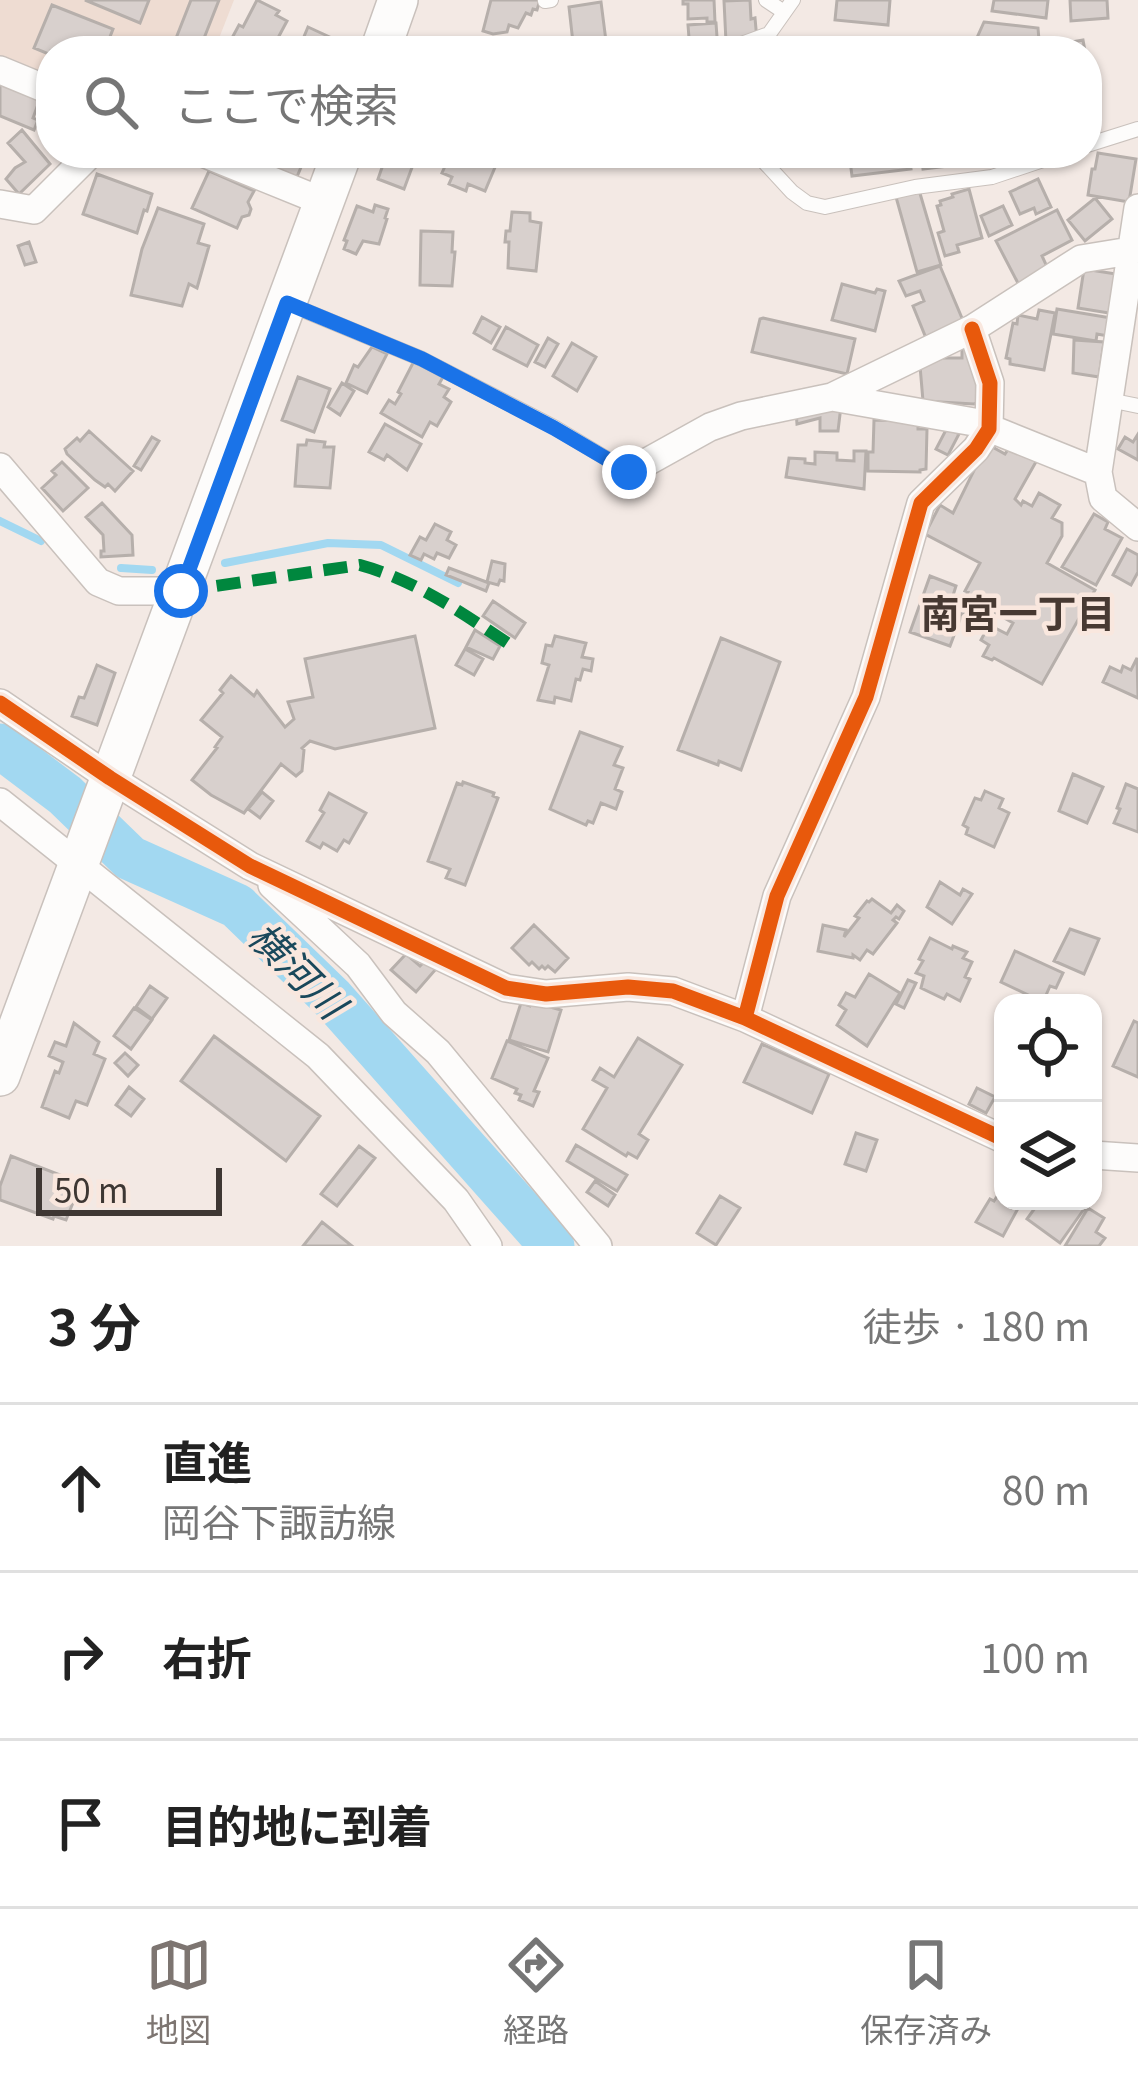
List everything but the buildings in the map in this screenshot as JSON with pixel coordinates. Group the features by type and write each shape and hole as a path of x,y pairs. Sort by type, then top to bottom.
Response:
{"main road":[{"path":"385,36 398,0"},
{"path":"0,1076 336,168"}],"street":[{"path":"0,70 36,85"},
{"path":"0,205 34,209 76,168"},
{"path":"240,168 324,202"},
{"path":"1138,208 1098,472 1103,498 1138,527"},
{"path":"629,472 741,416 832,397 972,329 1081,259 1132,266"},
{"path":"745,1018 777,896 866,698 922,503 976,449 989,428 990,382 972,329"},
{"path":"832,397 974,422 1098,472"},
{"path":"0,467 98,582 119,591 181,591"},
{"path":"0,704 108,785 250,866 506,988 546,994 628,987 673,991 745,1018 994,1135"},
{"path":"0,802 318,1056 456,1201 488,1246"},
{"path":"250,866 358,964 394,1012 438,1052 598,1246"},
{"path":"1102,1156 1138,1158"}],"lane":[{"path":"763,36 789,6 766,0"},
{"path":"1102,141 1138,129"},
{"path":"770,168 807,203 826,207 1019,168"},
{"path":"287,303 422,359 629,472"},
{"path":"1108,400 1138,406"}],"shaded area":[{"path":"0,0 234,0 220,36 36,36 36,73 0,59"}],"waterway":[{"path":"0,521 41,541"},
{"path":"225,563 328,543 381,545 458,583"},
{"path":"121,568 152,570"},
{"name":"横河川","path":"0,746 65,795 130,858 237,906 332,998 552,1246"}],"marked path":[{"path":"181,591 360,565 419,588 509,644"}],"cycle path":[{"path":"745,1018 777,896 866,697 921,503 976,449 989,429 990,383 972,329"},
{"path":"0,703 250,866 506,988 546,994 628,987 673,991 745,1018 994,1135"}],"district":[{"name":"南宮一丁目","path":"1018,611"}],"route":[{"path":"181,591 287,303 422,359 629,472"}]}
